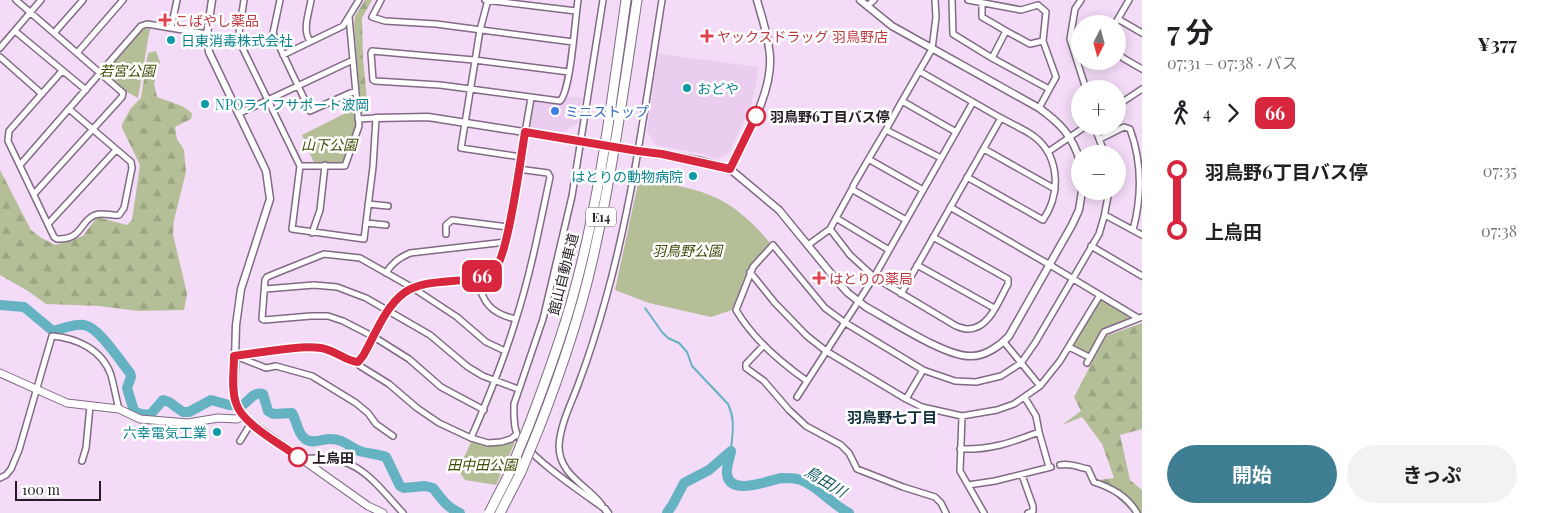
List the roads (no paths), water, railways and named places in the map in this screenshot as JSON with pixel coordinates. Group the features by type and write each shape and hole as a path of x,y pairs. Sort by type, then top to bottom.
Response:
{"highway":[{"name":"館山自動車道","path":"489,513 508,476 529,425 559,343 582,261 599,177 626,0"},
{"name":"館山自動車道","path":"500,513 521,472 539,428 569,346 592,263 614,152 636,0"}],"main road":[{"path":"0,373 67,403 119,409 140,419 188,424 218,418 237,419 243,416 302,460 368,506 382,513"}],"street":[{"path":"16,0 123,93 122,97 34,194"},
{"path":"0,48 41,0"},
{"path":"54,33 83,0"},
{"path":"77,53 123,0"},
{"path":"171,28 177,0"},
{"path":"212,0 207,34 208,52 266,171 270,199 241,289 236,325 234,395 243,416"},
{"path":"244,0 239,33 242,47 300,166 292,229 364,239 373,167 376,118"},
{"path":"280,0 273,33 310,111 355,91"},
{"path":"310,41 307,37 306,25 311,0"},
{"path":"283,55 343,26 358,0"},
{"path":"381,0 372,13 372,17 376,19 573,42"},
{"path":"521,157 461,148 474,60 486,0 576,11"},
{"path":"569,72 474,60 372,51 371,53 373,80 375,82 440,86 560,101 564,98 569,72 578,0"},
{"path":"603,0 572,196 543,319 518,389 513,419 517,434 535,455 606,511"},
{"path":"606,511 598,499 576,481 565,468 559,446 563,427 606,297 622,235 638,151 662,0"},
{"path":"730,169 757,114 770,71 769,46 756,0"},
{"path":"860,0 892,26 1039,108 1058,121 1073,145"},
{"path":"867,6 874,0"},
{"path":"808,245 830,229 932,48 936,17 935,0"},
{"path":"952,0 953,34 1049,89"},
{"path":"968,0 1021,10 1038,5 1046,12 1043,41 1056,77 1039,108"},
{"path":"1081,0 1075,9 1070,39 1083,80"},
{"path":"1120,15 1129,0"},
{"path":"982,3 982,17 1030,44 1043,41"},
{"path":"300,166 345,166 357,133 358,119 349,17"},
{"path":"20,165 141,26 147,24 207,34"},
{"path":"1126,25 1142,33"},
{"path":"15,31 86,90"},
{"path":"992,58 1006,31"},
{"path":"0,57 42,94"},
{"path":"238,114 353,60"},
{"path":"1126,60 1142,69"},
{"path":"62,71 8,131 8,141 54,237 60,239 76,235 92,216 98,214 119,215 124,208 132,168 131,162 69,110"},
{"path":"919,71 1031,134 1048,152 1055,171 1055,190 1049,211 1043,220 968,177"},
{"path":"1126,99 1142,89"},
{"path":"358,362 388,310 404,293 430,282 477,278 494,270 500,261 506,242 531,98"},
{"path":"902,101 956,132"},
{"path":"797,397 874,277 973,102"},
{"path":"358,119 428,117 681,157 730,169 779,210 837,280 857,301 956,355 974,356 991,350 1004,342 1013,330 1050,265 1079,210 1081,200"},
{"path":"901,294 1001,118"},
{"path":"1100,138 1124,127 1130,129 1140,169 1140,204 1133,230"},
{"path":"887,128 888,131 941,158"},
{"path":"1048,152 1074,135"},
{"path":"1098,135 1102,145"},
{"path":"984,149 1055,190"},
{"path":"48,224 116,150"},
{"path":"868,160 923,190"},
{"path":"312,233 320,210 325,166"},
{"path":"471,438 484,410 516,319 535,248 550,177 548,174 518,169"},
{"path":"852,189 906,220"},
{"path":"807,381 784,364 764,344 736,310 750,272 773,245 826,308 844,322 935,376 955,381 976,382 1002,376 1021,362 1036,344 1072,278 1099,234 1107,200"},
{"path":"368,204 388,206"},
{"path":"950,207 1140,317"},
{"path":"1105,214 1142,235"},
{"path":"836,218 889,250"},
{"path":"446,234 446,226 452,220 508,227"},
{"path":"366,223 386,226"},
{"path":"830,229 850,255 874,277 901,294 956,326 968,329 984,324 1008,284 1008,280 933,237"},
{"path":"386,273 400,257 410,253 506,242"},
{"path":"1091,246 1142,276"},
{"path":"484,410 442,387 409,359 344,321 328,316 262,319 267,277 324,254 360,258 413,288 457,317 486,342 506,351"},
{"path":"917,265 994,308"},
{"path":"750,272 775,303 807,336 826,351 906,400 922,407 962,416 997,410 1014,404 1040,386 1053,372 1070,347 1100,295"},
{"path":"477,278 480,293 495,312 505,317 516,319"},
{"path":"265,289 314,285 337,287 366,298 430,335 468,367 494,381 518,389"},
{"path":"1070,347 1088,360 1104,332 1140,317"},
{"path":"0,478 11,469 19,450 52,336 77,341 97,353 110,373 119,409"},
{"path":"1004,342 1040,386"},
{"path":"764,344 746,364 746,368 764,381 789,410 806,426 841,446 849,453 857,469 902,487 935,497 941,503 946,513"},
{"path":"234,356 320,348 338,353 358,362 360,366 389,384 417,408 439,423 471,438 488,443 501,442 511,439 517,434"},
{"path":"234,356 266,368 276,366 312,376 356,403 368,412 376,424 393,436"},
{"path":"906,400 923,370"},
{"path":"968,485 995,481 1050,467 1036,416 1025,398"},
{"path":"82,461 86,448 90,406"},
{"path":"962,416 960,471 984,513"},
{"path":"240,441 250,423"},
{"path":"960,449 979,450 1000,446 1039,432"},
{"path":"302,460 331,459 353,465 371,478 403,513"},
{"path":"1060,465 1072,464 1076,468 1088,469 1094,482 1110,487 1132,505 1137,513"},
{"path":"1022,475 1033,506 1033,511 1028,513"}],"waterway":[{"name":"鳥田川","path":"0,305 24,307 53,331 73,325 90,327 103,338 130,373 131,377 127,388 134,411 150,415 163,400 183,412 189,412 211,400 241,406 254,395 260,393 263,394 268,411 273,414 292,413 300,433 307,440 335,439 359,451 386,457 400,486 404,488 425,486 433,488 448,505 460,513"},
{"path":"645,308 662,332 668,338 679,343 687,352 692,366 728,404 733,422 731,451"},
{"name":"鳥田川","path":"731,451 727,474 730,481 735,485 760,484 782,478 797,479 811,485 849,513"},
{"name":"鳥田川","path":"667,513 684,483 709,470 731,451"}],"place":[{"name":"こばやし薬品","path":"165,20"},
{"name":"ヤックスドラッグ 羽鳥野店","path":"707,36"},
{"name":"日東消毒株式会社","path":"171,40"},
{"name":"おどや","path":"687,88"},
{"name":"NPOライフサポート波岡","path":"205,104"},
{"name":"ミニストップ","path":"555,111"},
{"name":"羽鳥野6丁目バス停","path":"756,116"},
{"name":"はとりの動物病院","path":"693,176"},
{"name":"はとりの薬局","path":"819,278"},
{"name":"六幸電気工業","path":"217,432"},
{"name":"上烏田","path":"298,457"}],"district":[{"name":"羽鳥野七丁目","path":"892,417"}],"park label":[{"name":"若宮公園","path":"127,70"},
{"name":"山下公園","path":"329,144"},
{"name":"羽鳥野公園","path":"687,250"},
{"name":"田中田公園","path":"482,464"}]}
